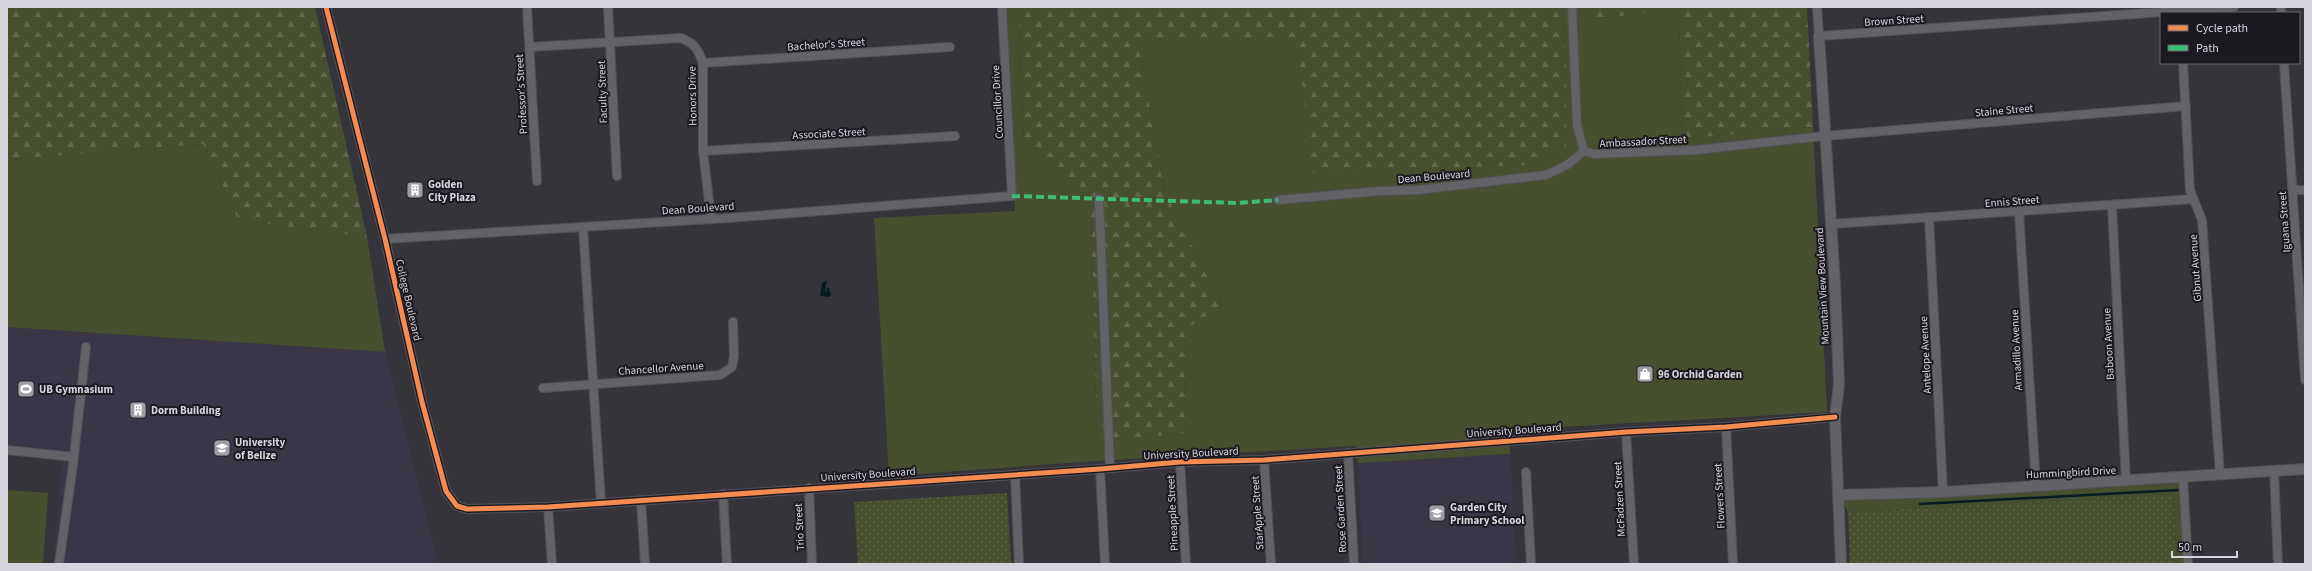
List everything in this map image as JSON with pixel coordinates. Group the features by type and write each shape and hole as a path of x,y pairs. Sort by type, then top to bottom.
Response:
{"street":[{"name":"College Boulevard","path":"326,7 385,239 422,402 446,491 451,500 457,506 467,509 548,507"},
{"name":"Professor's Street","path":"527,7 537,181"},
{"name":"Faculty Street","path":"608,7 617,176"},
{"name":"Councillor Drive","path":"1002,7 1012,196"},
{"name":"Ambassador Street","path":"1572,7 1577,125 1584,151 1594,154 1696,150 1824,136"},
{"name":"Mountain View Boulevard","path":"1817,7 1824,136 1832,224 1839,384 1835,417 1841,564"},
{"name":"Brown Street","path":"1819,36 2234,7"},
{"name":"Honors Drive","path":"530,47 681,38 692,43 698,50 703,63 703,151 711,218"},
{"name":"Bachelor's Street","path":"703,63 950,47"},
{"name":"Gibnut Avenue","path":"2183,64 2190,190 2202,220 2220,475"},
{"name":"Iguana Street","path":"2284,64 2305,380"},
{"name":"Staine Street","path":"1824,136 2186,106"},
{"name":"Associate Street","path":"703,151 955,136"},
{"name":"Dean Boulevard","path":"1278,200 1380,191 1418,190 1546,175 1567,165 1584,151"},
{"path":"2293,190 2305,190"},
{"name":"Dean Boulevard","path":"385,239 583,227 1012,196"},
{"path":"1099,199 1110,468"},
{"name":"Ennis Street","path":"1832,224 2112,206 2193,199"},
{"name":"Baboon Avenue","path":"2112,206 2126,481"},
{"name":"Armadillo Avenue","path":"2019,212 2036,486"},
{"name":"Antelope Avenue","path":"1929,218 1943,492"},
{"path":"583,227 592,384 601,503"},
{"name":"Chancellor Avenue","path":"543,388 720,375 732,367 734,356 733,322"},
{"path":"59,564 74,457 86,347"},
{"name":"University Boulevard","path":"548,507 1100,469 1180,462 1264,460 1348,452 1626,432 1726,427 1835,417"},
{"name":"Flowers Street","path":"1726,427 1733,564"},
{"name":"McFadzen Street","path":"1626,432 1634,564"},
{"path":"7,450 74,457"},
{"name":"Rose Garden Street","path":"1348,452 1354,564"},
{"name":"StarApple Street","path":"1264,460 1271,564"},
{"name":"Pineapple Street","path":"1180,462 1186,564"},
{"path":"1100,469 1105,564"},
{"name":"Hummingbird Drive","path":"1838,495 1943,492 2183,478 2274,470 2305,469"},
{"path":"2274,470 2278,564"},
{"path":"1526,472 1531,564"},
{"path":"1015,475 1019,564"},
{"path":"2183,478 2188,564"},
{"name":"Trio Street","path":"808,488 812,564"},
{"path":"723,494 727,564"},
{"path":"641,500 645,564"},
{"path":"548,507 552,564"}],"shaded area":[{"name":"University of Belize","path":"7,327 385,352 438,564 53,564 63,451 7,445"},
{"name":"Garden City Primary School","path":"1510,454 1516,564 1363,564 1358,463"}],"green space":[{"path":"7,7 315,7 367,237 238,220 203,144 13,159 7,162"},
{"path":"1007,7 1018,7 1024,141 1064,171 1091,210 1097,441 1185,433 1186,328 1222,305 1164,190 1138,40 1297,39 1566,62 1562,7 1590,7 1591,19 1679,10 1682,139 1813,127 1827,412 1508,430 1510,454 1358,463 1355,446 1096,461 889,476 874,218 1015,211"},
{"path":"1018,7 1562,7 1566,62 1566,146 1528,165 1313,173 1297,40 1138,40 1164,190 1222,305 1186,329 1185,433 1097,442 1091,210 1064,171 1024,141"},
{"path":"1590,7 1807,7 1813,127 1682,139 1679,10 1591,19"},
{"path":"203,144 238,220 367,237 385,352 7,327 7,162 13,159"},
{"path":"2183,478 2188,564 2177,564 2173,494 1848,512 1839,495"},
{"path":"7,490 48,493 43,564 7,564"},
{"path":"1007,493 1011,564 858,564 854,502"},
{"path":"2173,494 2177,564 1850,564 1848,512"}],"water":[{"path":"827,280 825,291 828,292 826,290 829,288 831,295 829,297 820,296 822,283"}],"waterway":[{"path":"1920,504 2179,490"}],"marked path":[{"path":"1012,196 1237,203 1278,200"}],"cycle path":[{"path":"326,7 385,239 422,402 446,491 457,506 467,509 548,507 1100,469 1180,462 1264,460 1626,432 1726,427 1835,417"}],"place":[{"name":"Golden City Plaza","path":"415,190"},
{"name":"96 Orchid Garden","path":"1645,374"},
{"name":"UB Gymnasium","path":"26,389"},
{"name":"Dorm Building","path":"138,410"},
{"name":"University of Belize","path":"222,448"},
{"name":"Garden City Primary School","path":"1437,513"}]}
